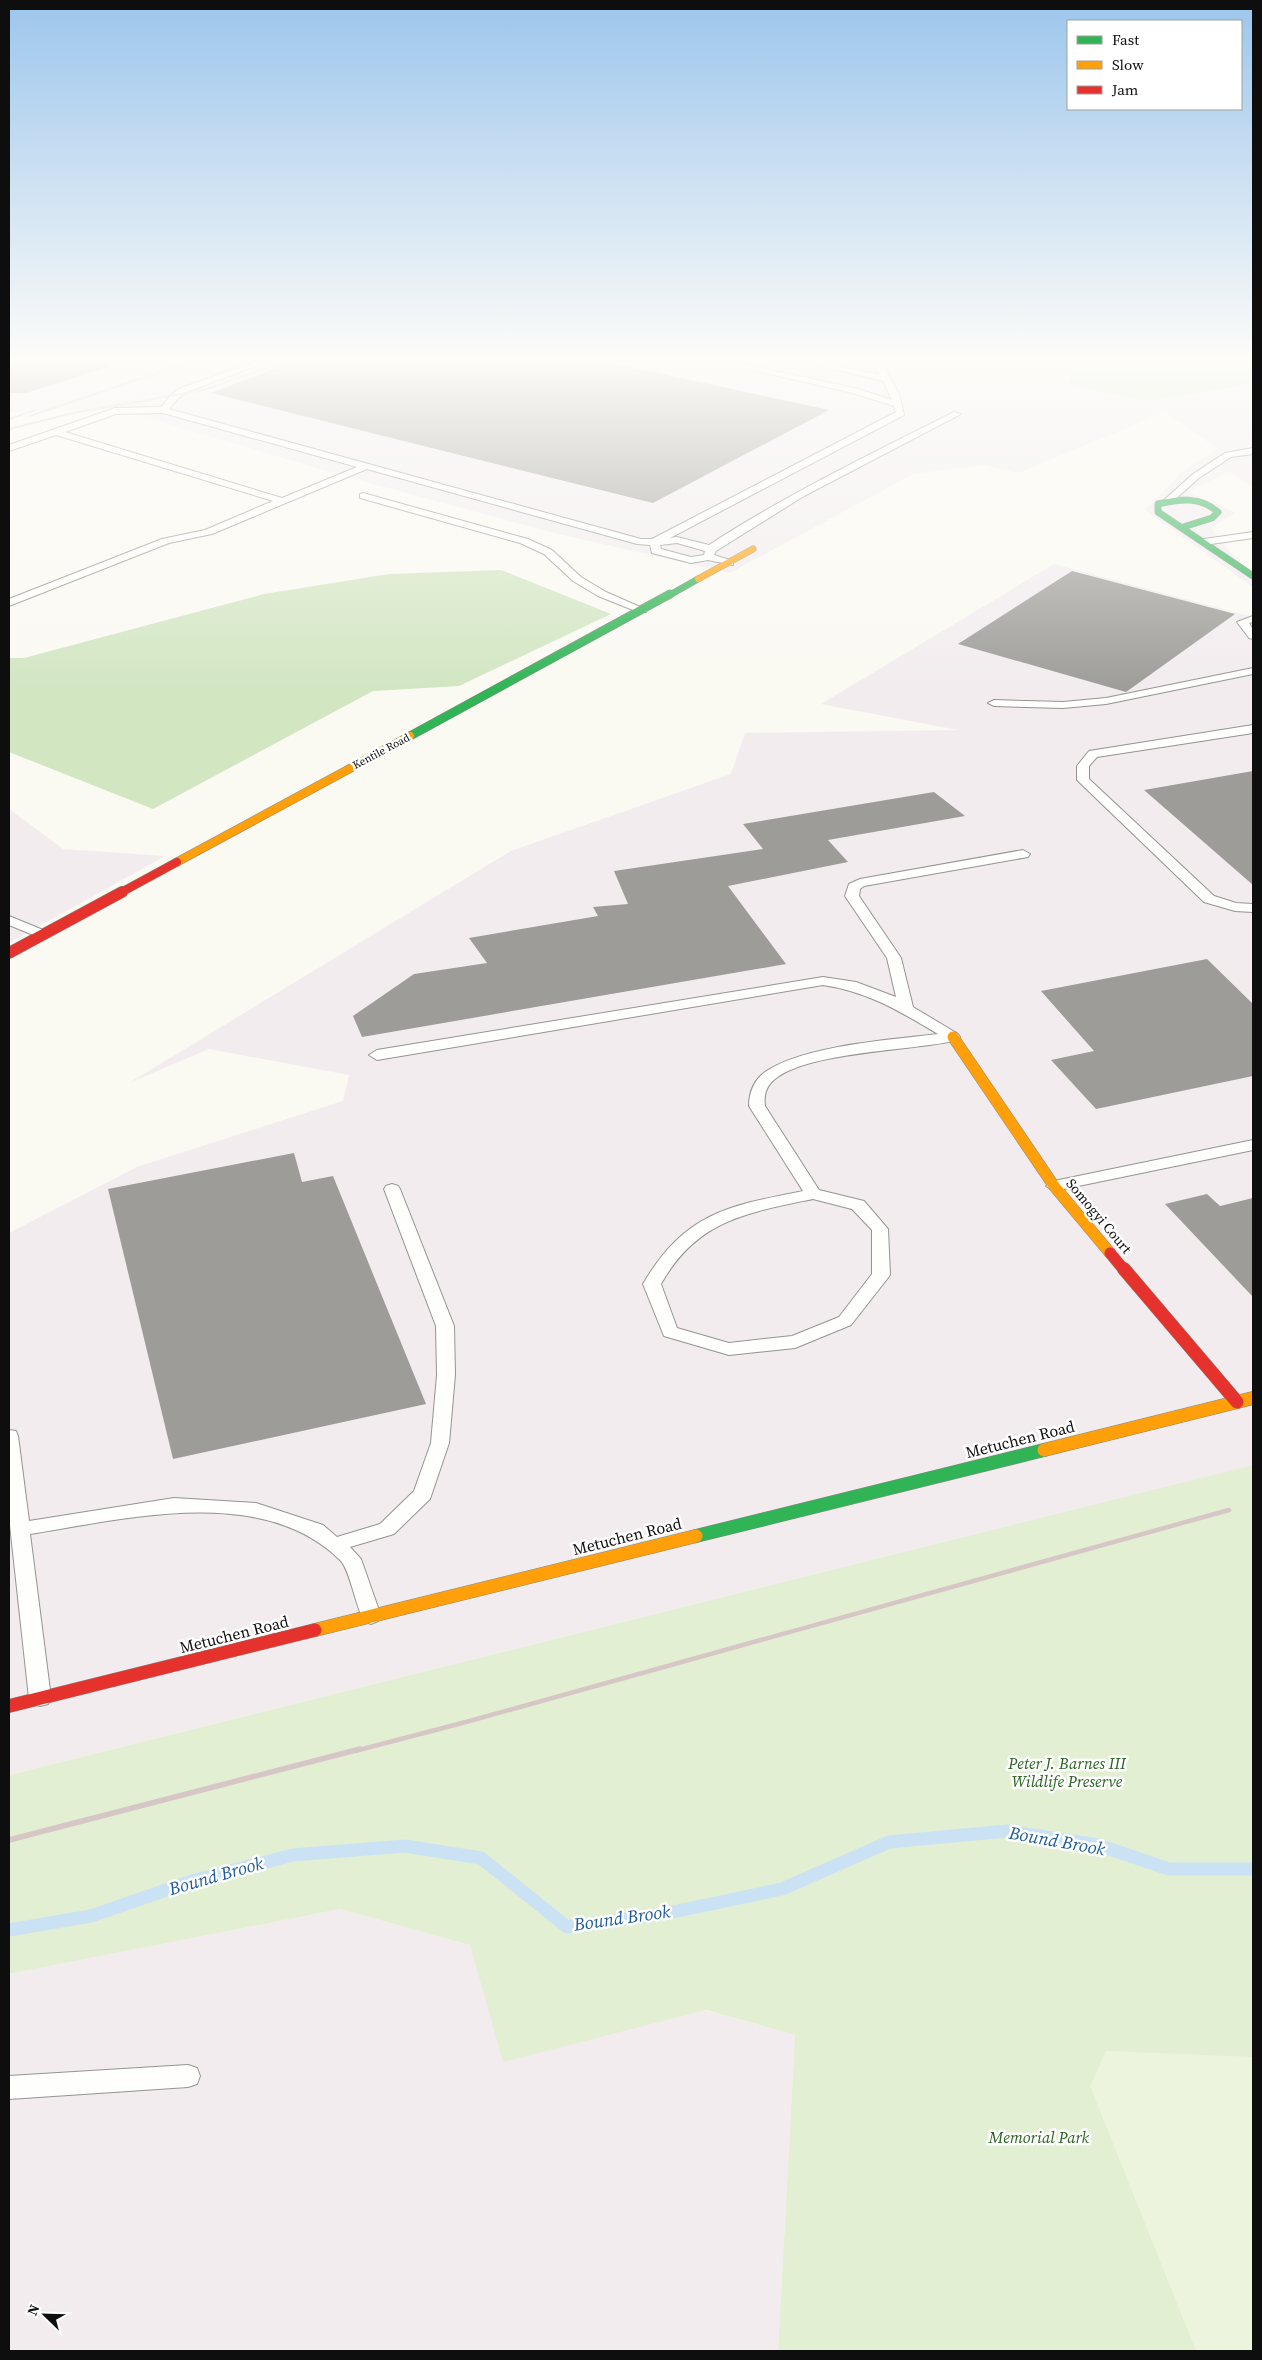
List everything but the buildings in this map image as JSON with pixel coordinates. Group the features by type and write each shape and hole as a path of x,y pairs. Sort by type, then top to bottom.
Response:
{"street":[{"path":"1183,528 1212,518 1218,512 1216,508 1204,502 1168,501 1158,504 1158,512 1253,576"},
{"name":"Kentile Road","path":"9,953 753,549"},
{"name":"Somogyi Court","path":"953,1037 1054,1186 1237,1402"},
{"name":"Metuchen Road","path":"9,1706 1253,1398"}],"lane":[{"path":"185,471 282,501"},
{"path":"9,603 166,541 208,532 355,471"},
{"path":"386,471 641,542 676,540 728,563"},
{"path":"654,542 793,471"},
{"path":"654,542 656,551 691,560 709,553 740,529 845,471"},
{"path":"1168,501 1203,471"},
{"path":"363,496 524,541 548,552 577,579 602,594 642,610"},
{"path":"1204,542 1253,536"},
{"path":"1253,619 1242,622 1253,636"},
{"path":"994,703 1063,705 1106,700 1253,671"},
{"path":"1253,729 1093,754 1083,766 1083,780 1209,899 1234,907 1253,908"},
{"path":"907,1011 894,958 852,896 854,887 860,883 1023,854"},
{"path":"9,920 43,935"},
{"path":"377,1055 823,981 851,985 887,998 953,1037"},
{"path":"813,1194 741,1209 700,1226 661,1263 652,1284 670,1332 729,1349 795,1342 845,1321 882,1275 880,1229 858,1205 813,1194 756,1106 756,1098 761,1086 770,1076 783,1069 809,1060 877,1046 953,1037"},
{"path":"1054,1186 1253,1145"},
{"path":"334,1545 387,1529 411,1506 423,1494 440,1443 446,1375 446,1326 392,1189"},
{"path":"9,1436 40,1698"},
{"path":"20,1529 174,1505 256,1510 316,1530 350,1559 371,1616"},
{"path":"9,2088 188,2076"}],"shaded area":[{"path":"329,471 936,471 913,474 730,573 550,532"},
{"path":"1183,471 1229,471 1188,492 1235,512 1211,528 1253,580 1253,587 1145,510"},
{"path":"1229,471 1253,471 1253,487"},
{"path":"1054,564 1253,617 1253,1465 9,1775 9,1233 137,1167 343,1101 349,1075 209,1049 129,1083 511,851 731,774 745,733 958,730 821,704"},
{"path":"9,809 63,849 165,856 9,943"},
{"path":"340,1909 795,2035 778,2351 9,2351 9,1974"}],"green space":[{"path":"501,570 611,614 459,686 373,691 153,809 9,752 9,658 24,658 264,594 389,574"},
{"path":"1253,1465 1253,2351 778,2351 795,2035 706,2010 503,2062 470,1945 340,1909 9,1974 9,1775"},
{"path":"1106,2051 1253,2057 1253,2351 1196,2351 1090,2086"}],"waterway":[{"name":"Bound Brook","path":"9,1930 91,1916 195,1880 293,1855 405,1846 481,1858 567,1927 663,1914 782,1889 889,1842 1007,1831 1098,1845 1169,1869 1253,1869"}],"railway":[{"path":"355,1751 466,1722 1229,1510"},
{"path":"9,1840 360,1749"}],"traffic: fast":[{"path":"1183,527 1212,518 1218,512 1205,503 1198,501 1182,500 1158,504 1158,512 1253,576"},
{"path":"410,736 698,579"},
{"path":"696,1536 1044,1450"}],"traffic: slow":[{"path":"698,579 753,549"},
{"path":"177,862 410,736"},
{"path":"953,1037 1054,1186 1110,1253"},
{"path":"1044,1450 1253,1398"},
{"path":"315,1630 696,1536"}],"traffic: jam":[{"path":"9,953 177,862"},
{"path":"1110,1253 1237,1402"},
{"path":"9,1706 315,1630"}],"park label":[{"name":"Peter J. Barnes III Wildlife Preserve","path":"1067,1772"},
{"name":"Memorial Park","path":"1039,2137"}]}
